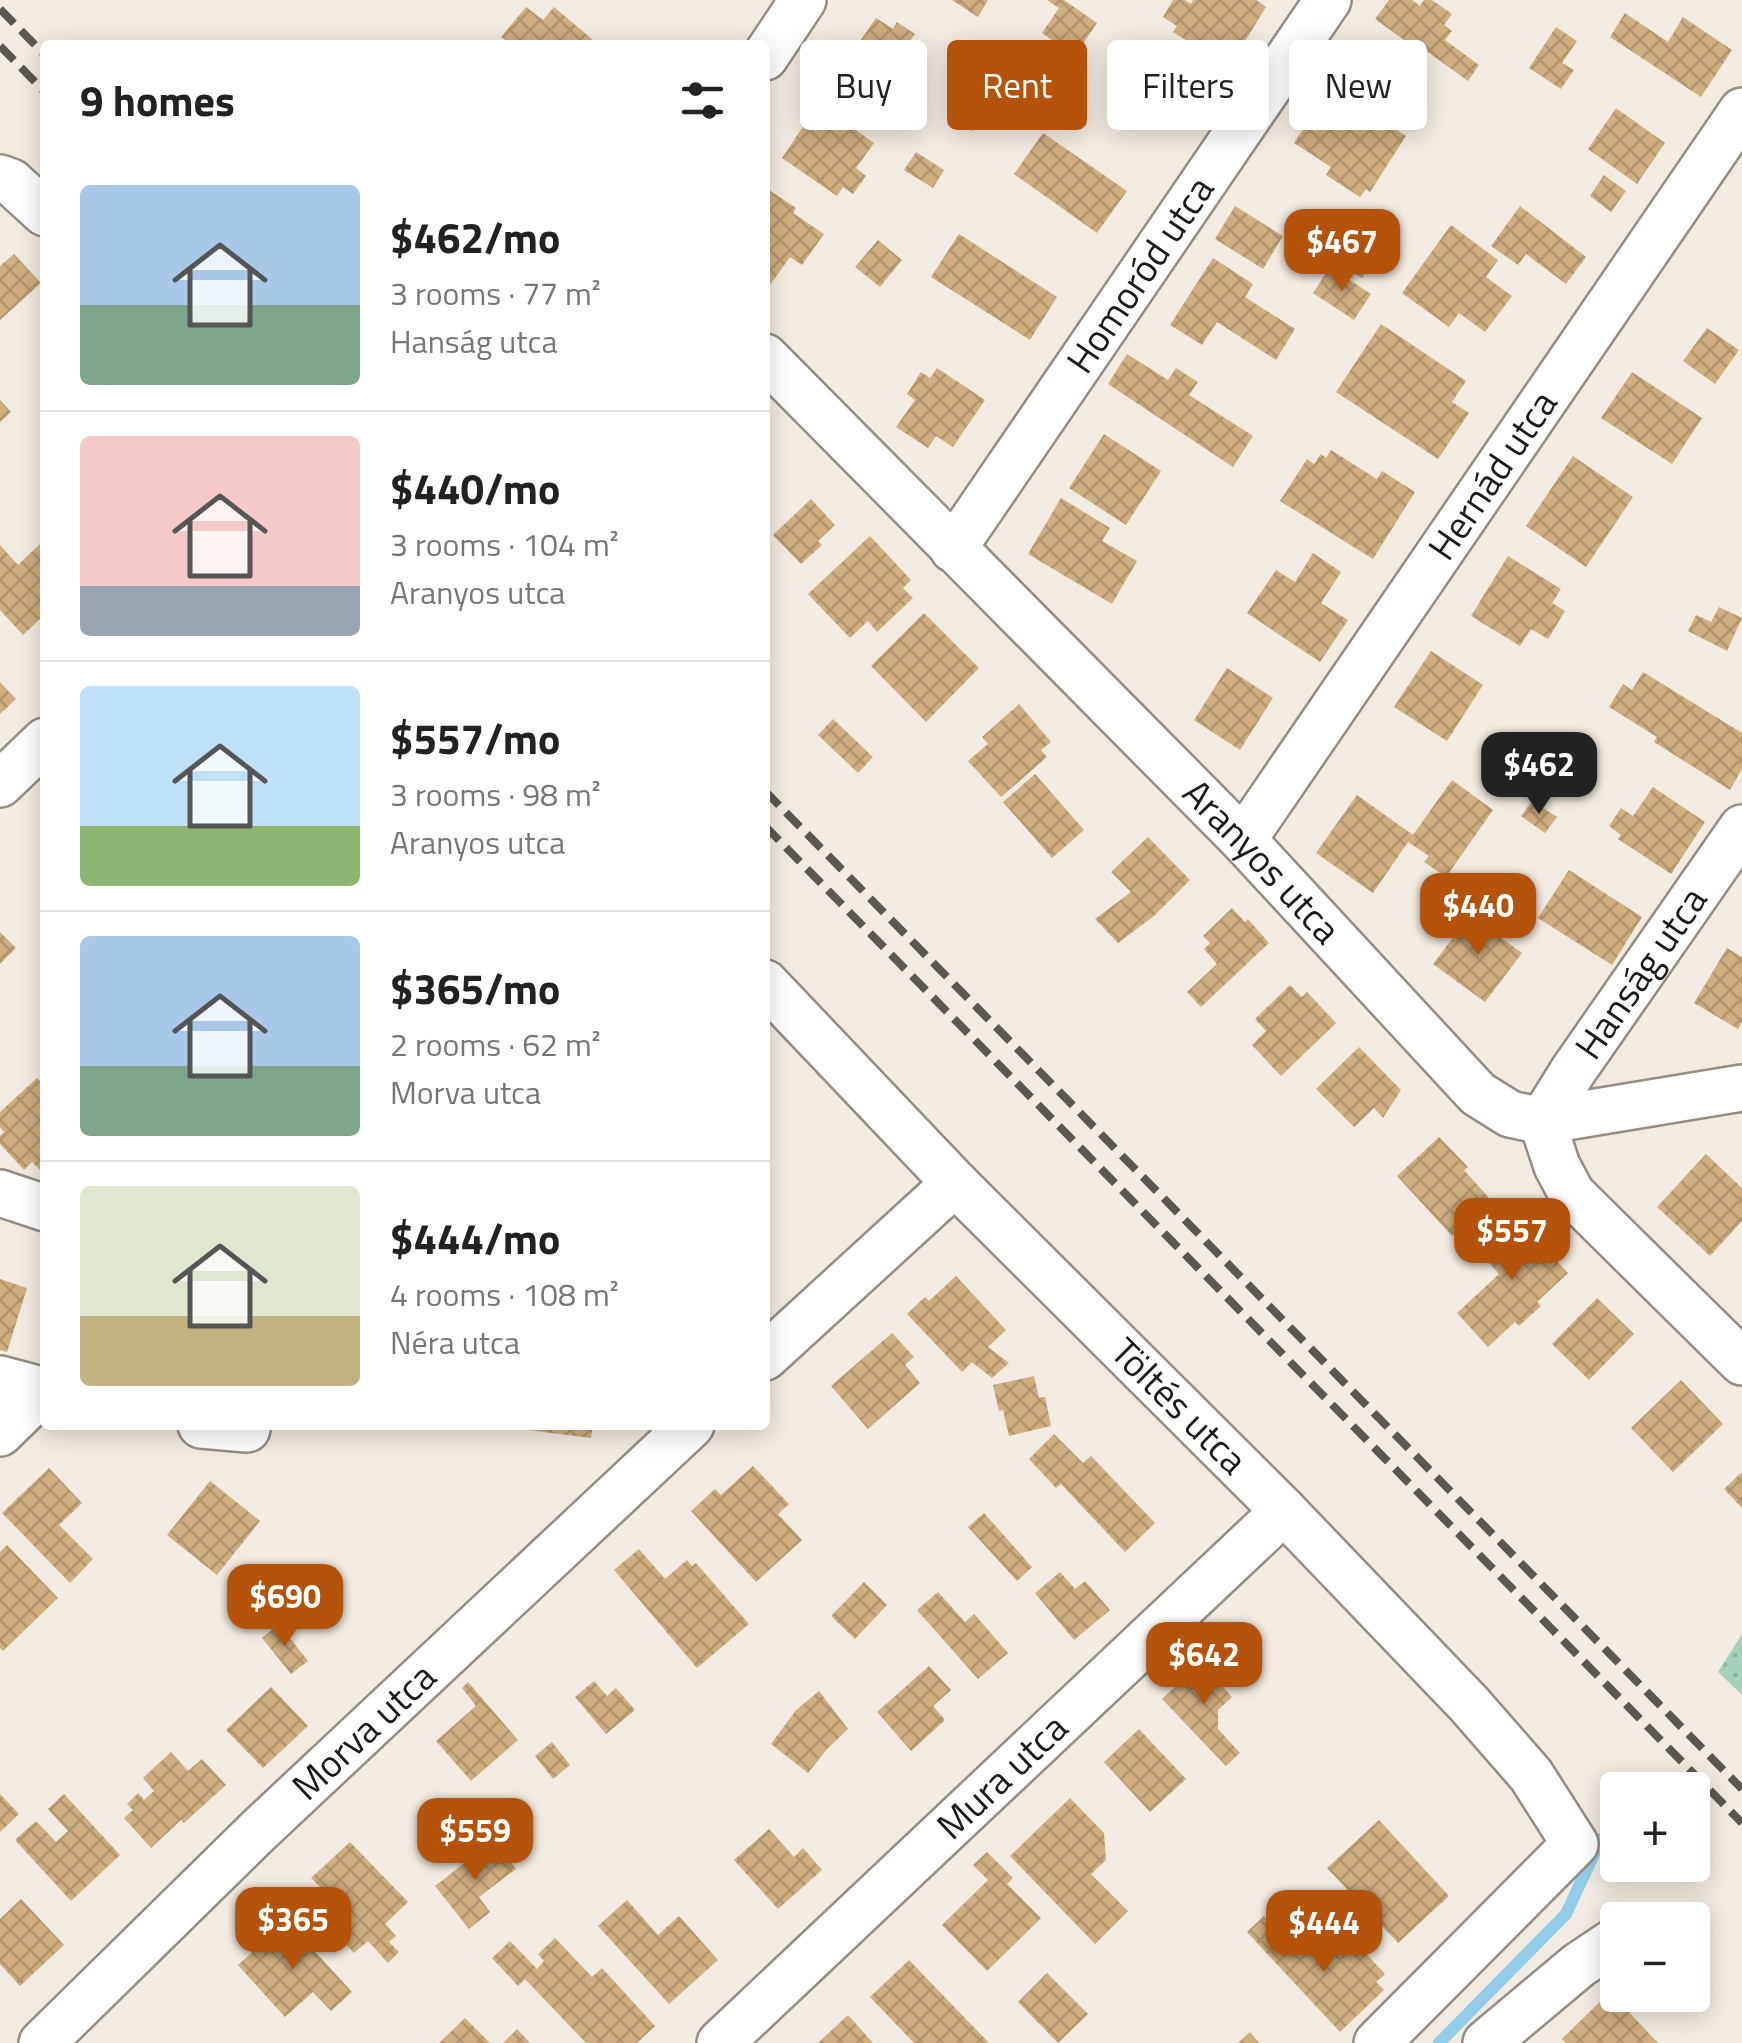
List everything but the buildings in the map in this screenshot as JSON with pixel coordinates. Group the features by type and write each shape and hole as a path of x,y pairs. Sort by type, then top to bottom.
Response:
{"street":[{"path":"770,50 803,0"},
{"name":"Homoród utca","path":"952,549 1328,0"},
{"name":"Hernád utca","path":"1243,840 1742,111"},
{"path":"0,178 11,182 40,208"},
{"name":"Aranyos utca","path":"770,363 1243,840 1478,1094 1510,1114 1542,1122"},
{"path":"0,784 40,746"},
{"name":"Hanság utca","path":"1542,1122 1573,1070 1742,828"},
{"name":"Töltés utca","path":"770,988 955,1183 1284,1511 1469,1704 1531,1775 1575,1844 1377,2043"},
{"path":"1742,1088 1542,1122 1556,1166 1572,1194 1742,1362"},
{"path":"770,1347 783,1320 955,1183"},
{"path":"0,1193 40,1206"},
{"path":"0,1379 40,1390"},
{"path":"0,1433 40,1395"},
{"name":"Morva utca","path":"42,2043 258,1831 686,1430"},
{"name":"Mura utca","path":"720,2043 1284,1511"},
{"path":"1486,2043 1579,1964 1600,1951"}],"green space":[{"path":"1742,1634 1742,1695 1718,1672"}],"waterway":[{"path":"1439,2043 1566,1914 1600,1841"}],"railway":[{"path":"0,9 40,50"},
{"path":"0,46 40,87"},
{"path":"770,796 1742,1789"},
{"path":"770,831 1742,1823"}]}
